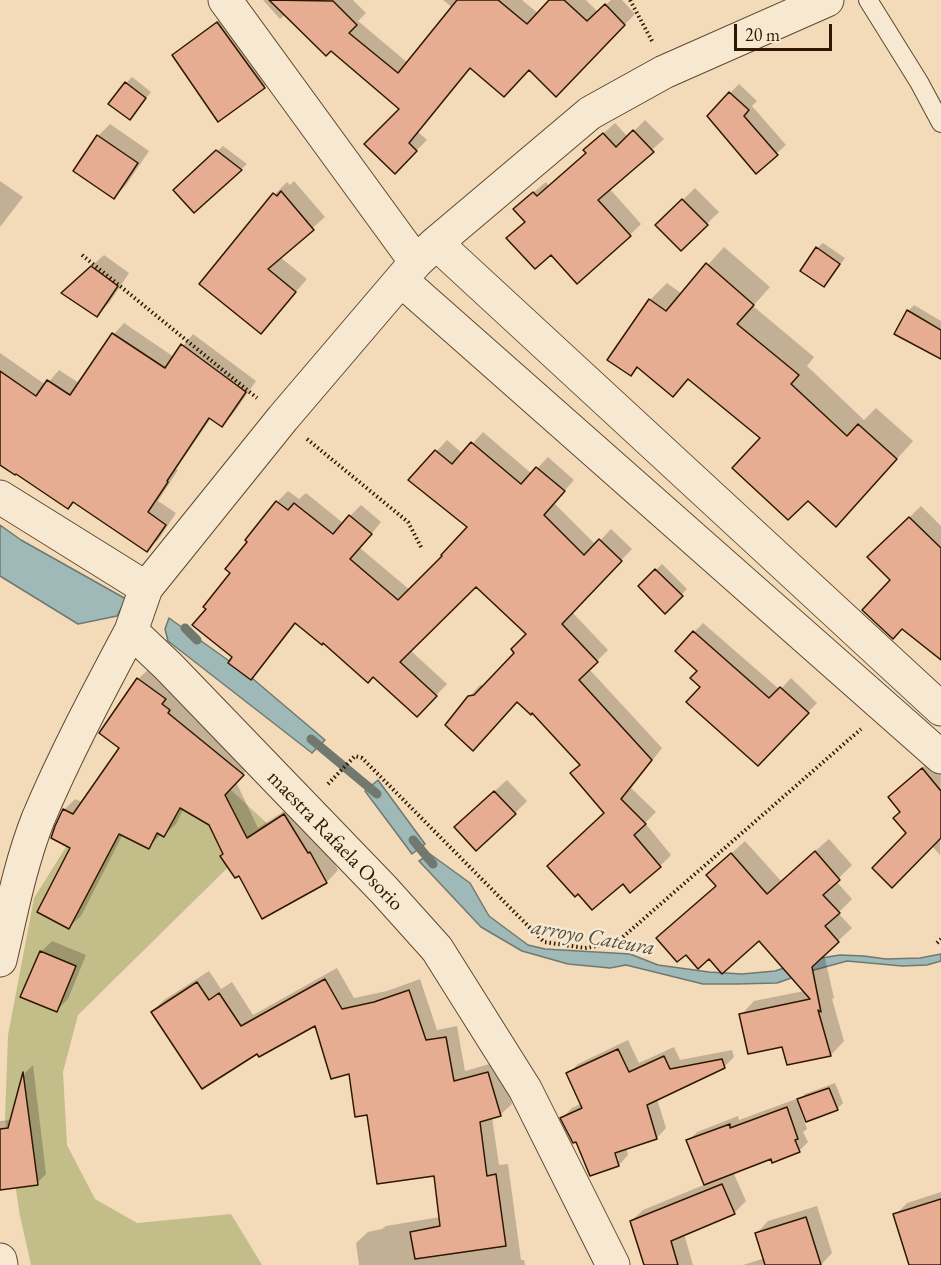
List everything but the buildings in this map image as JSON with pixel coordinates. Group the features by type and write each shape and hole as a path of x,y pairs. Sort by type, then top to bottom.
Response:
{"street":[{"path":"225,0 418,262 941,757"},
{"path":"0,960 19,876 38,821 79,728 131,631 146,588 283,418 418,262 590,113 664,72 827,0"},
{"path":"418,262 941,709"},
{"path":"0,497 146,588"},
{"name":"maestra Rafaela Osorio","path":"131,631 168,666 384,890 437,949 525,1089 613,1265"},
{"path":"0,1260 1,1265"}],"lane":[{"path":"868,0 920,82 941,123"}],"path":[{"path":"630,0 649,33 664,72"},
{"path":"324,788 355,756 362,758 544,942 585,948 616,943 886,707"}],"shaded area":[{"path":"172,736 270,826 78,1015 63,1072 67,1145 95,1199 137,1223 231,1214 262,1265 31,1265 20,1216 5,1119 8,1035 34,898 111,775"}],"water":[{"path":"0,525 21,540 126,599 117,616 78,624 0,576"},
{"path":"169,618 246,673 325,740 312,753 168,641 165,629"},
{"path":"378,780 425,844 412,854 365,791"},
{"path":"430,854 470,883 489,916 528,945 545,949 630,954 658,965 742,974 775,971 809,960 840,955 886,959 920,958 941,954 941,961 927,965 902,966 847,961 777,983 737,984 703,984 626,965 610,968 568,964 522,951 481,927 419,861"}],"waterway":[{"name":"arroyo Cateura","path":"185,628 197,640"},
{"name":"arroyo Cateura","path":"311,739 377,794"},
{"name":"arroyo Cateura","path":"413,840 433,864"}]}
